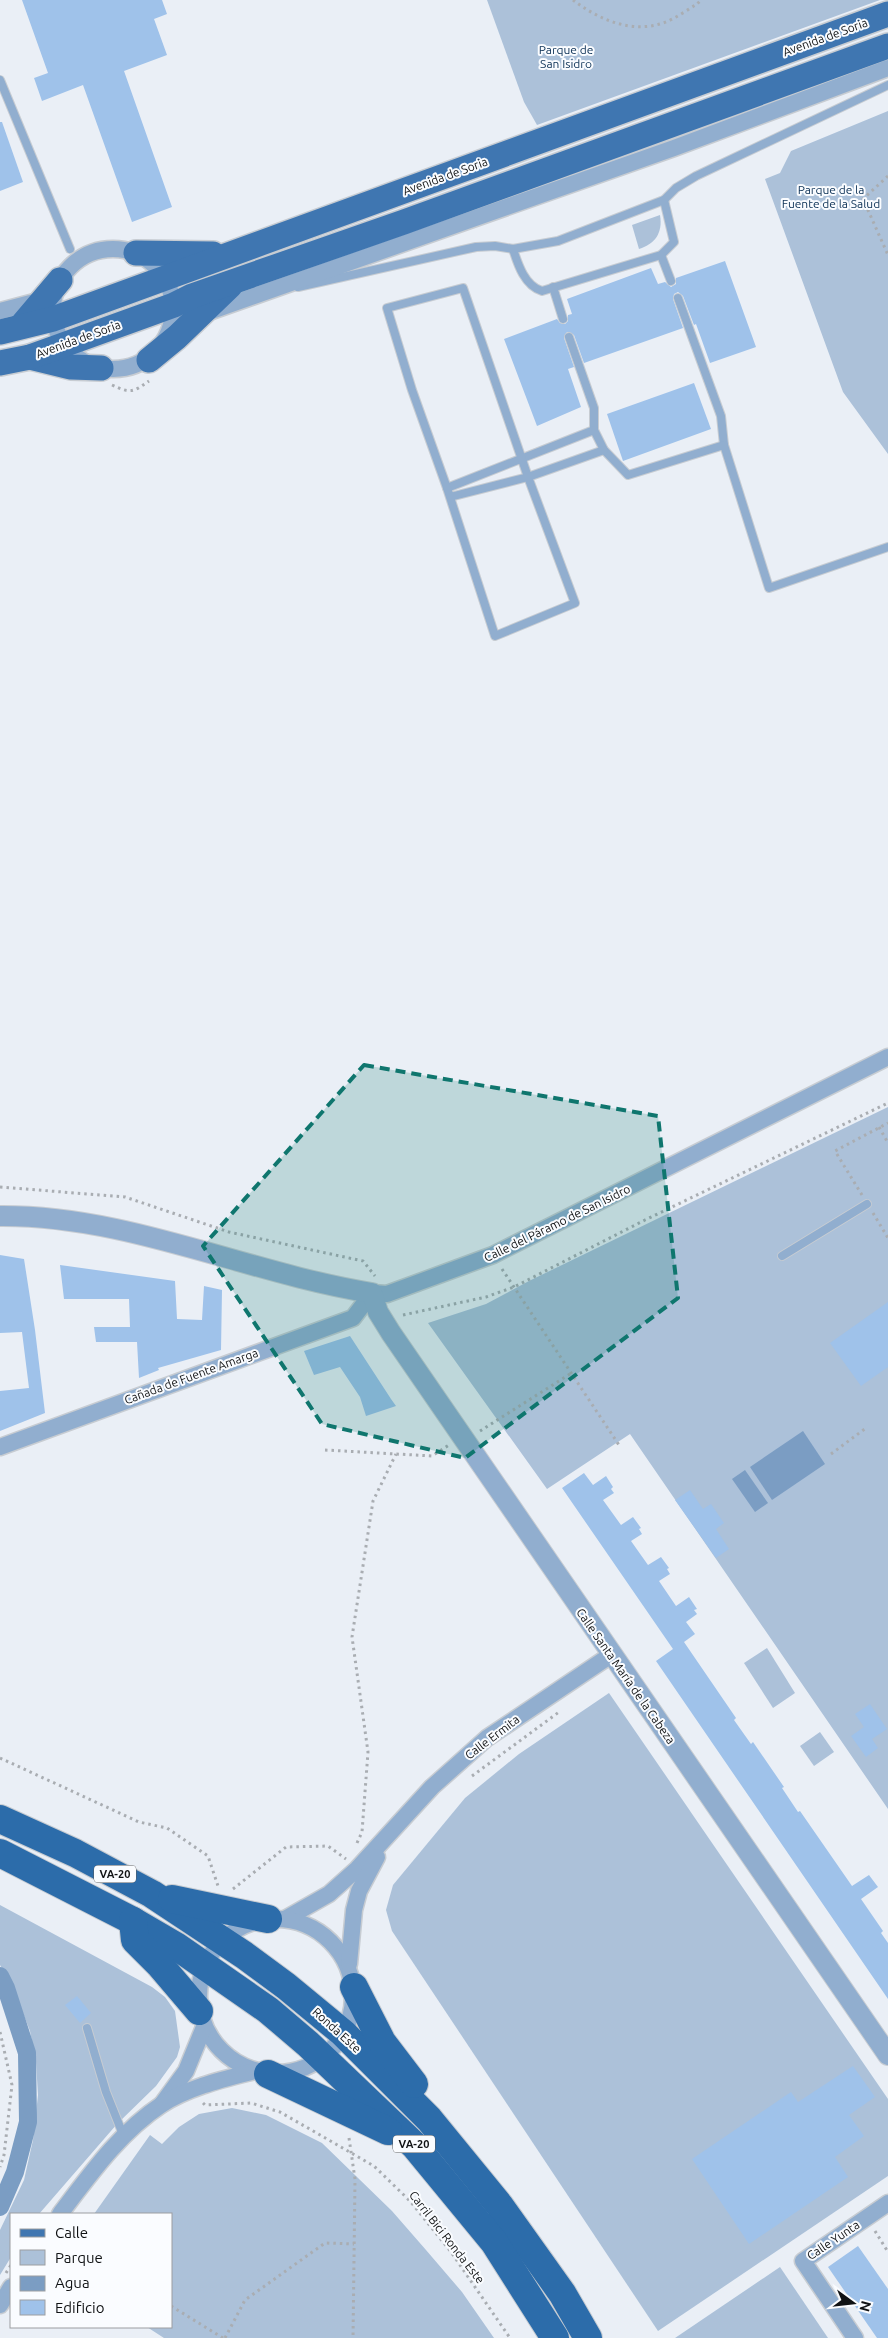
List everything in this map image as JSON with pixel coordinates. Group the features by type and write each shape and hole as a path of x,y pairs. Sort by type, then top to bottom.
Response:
{"highway":[{"name":"Ronda Este","path":"0,1819 75,1853 152,1894 223,1940 286,1986 343,2034 430,2118 519,2232 562,2293 588,2338"},
{"name":"VA-20","path":"0,1854 133,1921 205,1965 268,2010 322,2057 415,2146 494,2242 555,2338"},
{"path":"152,1894 276,1919"},
{"path":"133,1921 135,1940 160,1964 202,2019"},
{"path":"352,1976 382,2042 425,2097 430,2118"},
{"path":"261,2072 372,2123 415,2146"}],"main road":[{"name":"Avenida de Soria","path":"11,329 47,309 165,277 888,14"},
{"name":"Avenida de Soria","path":"0,363 30,357 888,46"},
{"path":"136,253 204,255 238,251"},
{"path":"47,309 60,280"},
{"path":"149,360 202,314 234,282"},
{"path":"30,357 70,367 101,368"}],"street":[{"path":"202,314 674,148 888,68"},
{"path":"47,309 62,344 81,361 101,368 115,370 143,364 149,360 164,341 171,323 174,305 165,277 151,262 136,253 117,248 101,249 88,253 70,267 60,280"},
{"name":"Avenida de Soria","path":"0,312 47,309"},
{"name":"Calle del Páramo de San Isidro","path":"0,1216 38,1217 110,1228 333,1286 374,1285 387,1294 493,1256 888,1057"},
{"name":"Calle Santa María de la Cabeza","path":"374,1285 378,1312 391,1333 888,2055"},
{"name":"Cañada de Fuente Amarga","path":"0,1448 353,1318 374,1285"},
{"name":"Calle Ermita","path":"223,1940 244,1926 276,1919 329,1894 388,1836 432,1787 487,1738 611,1655"},
{"name":"Calle Ermita","path":"343,2034 351,2010 354,1910 359,1891 388,1836"},
{"path":"276,1919 305,1924 335,1944 352,1976"},
{"path":"223,1940 205,1965 199,1989 202,2019 216,2045 234,2061 261,2072"},
{"path":"61,2213 99,2163 124,2137 162,2105 186,2071 202,2019"},
{"path":"162,2105 214,2082 261,2072 287,2072 311,2064 334,2046 343,2034"},
{"name":"Calle Yunta","path":"856,2338 803,2261 888,2203"},
{"path":"0,2305 10,2289"}],"lane":[{"path":"0,80 70,249"},
{"path":"269,292 347,277 476,247 495,246 513,249 558,241 664,200 676,188 696,176 888,85"},
{"path":"513,249 518,265 525,277 542,291 661,255 674,242 664,200"},
{"path":"661,255 672,281"},
{"path":"553,287 563,319"},
{"path":"463,288 528,477 575,603 495,636 448,488 412,390 387,308 463,288"},
{"path":"678,298 721,416 724,444 769,588 888,548"},
{"path":"570,337 594,408 594,430 604,450 628,475 724,444"},
{"path":"448,488 594,430"},
{"path":"450,497 528,477 604,450"},
{"path":"782,1256 867,1204"},
{"path":"87,2028 106,2092 124,2137"}],"path":[{"path":"573,0 591,13 628,27 663,23 698,4 701,0"},
{"path":"888,176 863,199 888,255"},
{"path":"403,1315 486,1297 514,1287 645,1220 888,1103"},
{"path":"888,1123 835,1152 888,1238"},
{"path":"879,1127 888,1143"},
{"path":"0,1187 125,1197 229,1232 364,1261 374,1285"},
{"path":"493,1256 619,1445"},
{"path":"325,1450 432,1456 570,1374"},
{"path":"831,1454 866,1428"},
{"path":"356,1847 362,1832 368,1752 352,1637 373,1501 396,1454"},
{"path":"471,1776 563,1709"},
{"path":"0,1758 139,1822 167,1828 208,1856 219,1890"},
{"path":"228,1892 286,1848 328,1846 349,1862 352,1854"},
{"path":"0,2032 12,2085 4,2155 0,2167"},
{"name":"Carril Bici Ronda Este","path":"201,2102 206,2105 251,2103 280,2112 351,2151 374,2166 410,2201 450,2252 510,2338"},
{"path":"349,2138 355,2179 353,2338"},
{"name":"Calle Yunta","path":"866,2218 888,2252"},
{"path":"172,2307 224,2338 245,2300 325,2243 354,2244"}],"highlighted area":[{"path":"364,1065 658,1116 678,1298 465,1458 322,1424 203,1246"}],"green space":[{"name":"Parque de San Isidro","path":"487,0 880,0 537,125 524,102"},
{"name":"Parque de la Fuente de la Salud","path":"888,111 888,454 843,392 765,179 780,173 791,151"},
{"path":"660,215 661,221 657,237 645,247 639,249 632,225"},
{"path":"888,1107 888,1809 630,1434 547,1489 428,1323 486,1304 529,1281"},
{"path":"767,1648 795,1693 773,1708 744,1663"},
{"path":"609,1693 888,2099 888,2176 658,2331 392,1931 386,1910 393,1885 465,1798 519,1754"},
{"path":"820,1732 834,1752 814,1766 800,1746"},
{"path":"0,1905 152,1987 165,1997 175,2011 180,2047 177,2057 156,2086 117,2124 40,2213 10,2213 10,2259 0,2275 0,2230 24,2180 33,2140 38,2095 36,2062 30,2031 15,1993 0,1965"},
{"path":"232,2108 266,2115 322,2143 392,2211 462,2292 494,2338 164,2338 149,2328 172,2328 172,2213 95,2213 150,2135 162,2144 179,2127 199,2114"},
{"path":"780,2267 828,2338 675,2338"}],"water":[{"path":"803,1431 825,1464 772,1500 750,1467"},
{"path":"745,1470 768,1503 755,1512 732,1479"}],"building":[{"path":"22,0 162,0 167,14 154,19 167,55 124,71 172,207 132,222 83,85 42,101 34,78 48,73"},
{"path":"0,122 2,122 23,182 0,191"},
{"path":"725,261 756,347 710,363 696,324 694,325 683,296 678,292 674,294 673,299 683,328 584,363 574,335 567,332 564,338 574,367 568,369 581,407 537,426 504,339 557,319 560,323 565,324 568,321 568,315 572,314 567,299 651,268 658,284 665,282 671,287 676,284 676,278"},
{"path":"694,383 711,429 623,461 607,414"},
{"path":"0,1255 24,1259 45,1413 0,1431 0,1391 29,1388 22,1332 0,1333"},
{"path":"60,1265 175,1281 177,1319 202,1320 204,1286 222,1290 221,1350 158,1368 159,1370 139,1378 137,1342 96,1342 94,1327 130,1327 129,1299 64,1299"},
{"path":"888,1302 888,1367 861,1386 830,1343"},
{"path":"350,1336 396,1406 366,1416 360,1397 340,1367 314,1375 304,1351"},
{"path":"584,1473 593,1485 606,1476 613,1487 611,1489 614,1493 603,1500 621,1525 633,1517 641,1528 639,1529 642,1534 631,1541 648,1565 661,1557 669,1568 667,1569 670,1574 659,1581 676,1606 689,1597 697,1609 694,1610 697,1614 686,1622 695,1634 684,1642 736,1718 734,1720 751,1744 753,1742 784,1787 782,1788 798,1812 800,1811 852,1886 869,1875 878,1887 861,1899 883,1931 881,1933 888,1943 888,1999 656,1661 673,1649 562,1488"},
{"path":"690,1490 703,1509 711,1504 724,1523 716,1529 729,1549 716,1558 675,1500"},
{"path":"870,1704 887,1729 872,1739 878,1748 866,1757 851,1736 864,1727 855,1714"},
{"path":"77,1996 91,2013 80,2023 65,2005"},
{"path":"853,2066 875,2097 849,2115 864,2136 835,2157 848,2177 749,2244 692,2159 791,2092 798,2102"},
{"path":"858,2246 888,2289 888,2338 877,2338 828,2267"}],"waterway":[{"path":"0,1976 6,1988 27,2053 28,2122 15,2172 0,2207"}]}
